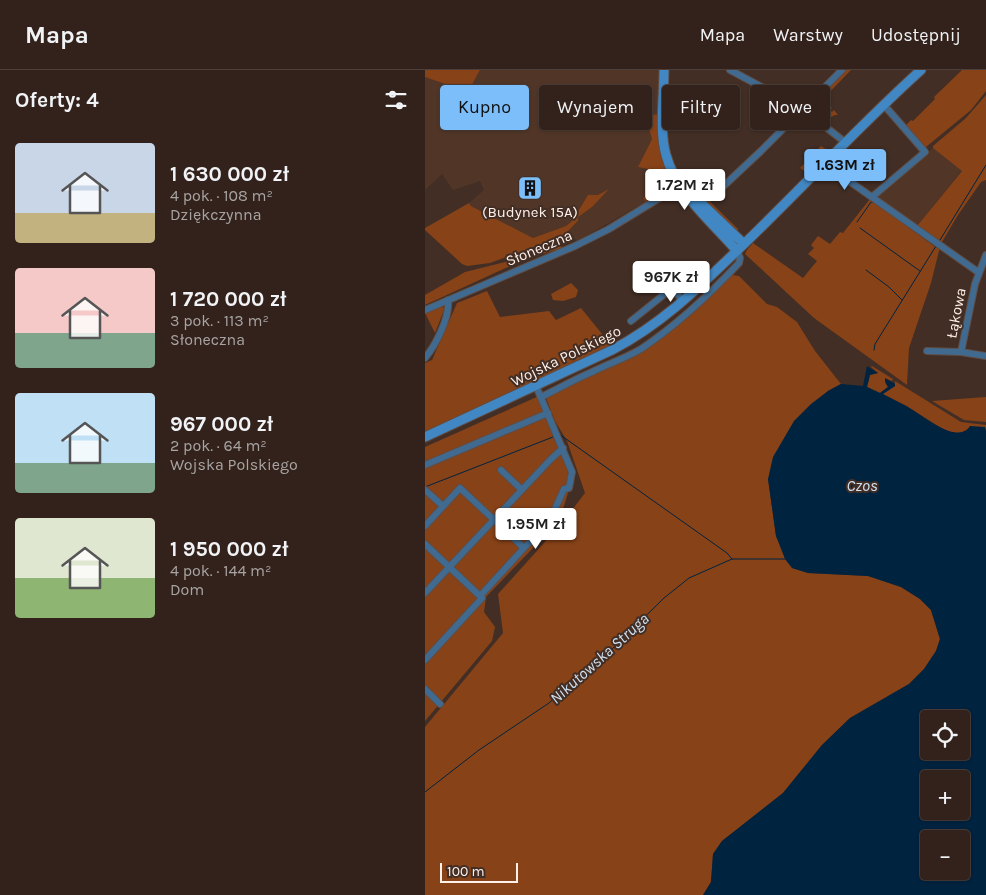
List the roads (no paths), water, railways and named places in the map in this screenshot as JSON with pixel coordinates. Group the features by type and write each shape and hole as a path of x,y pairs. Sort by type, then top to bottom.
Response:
{"street":[{"path":"541,398 590,373 625,358 651,341 700,303 739,262 740,258 737,251 682,184 666,155 663,130 664,70"},
{"path":"730,70 758,85"},
{"path":"827,85 842,70"},
{"name":"Wojska Polskiego","path":"425,437 536,386 630,340 654,325 683,302 737,251 921,70"},
{"path":"872,197 925,152 884,105"},
{"path":"713,196 782,130"},
{"path":"830,130 846,143"},
{"path":"825,164 979,272"},
{"path":"682,184 744,244"},
{"name":"Słoneczna","path":"425,310 575,246 609,229 682,184"},
{"name":"Łąkowa","path":"986,255 979,272 961,352 986,356"},
{"path":"631,321 697,268"},
{"path":"673,288 683,302"},
{"path":"425,358 434,346 443,326 449,308 448,300"},
{"path":"927,351 961,352"},
{"path":"425,660 482,598 480,596 549,522 564,489 569,488 573,472 536,386"},
{"path":"425,465 548,413"},
{"path":"425,593 563,448"},
{"path":"501,470 522,490"},
{"path":"425,526 460,488 524,548"},
{"path":"425,490 443,506"},
{"path":"425,544 480,596"},
{"path":"425,689 441,704"}],"water":[{"name":"Czos","path":"867,366 878,373 870,375 867,387 880,393 888,387 885,378 895,384 895,386 883,394 938,426 956,433 964,431 970,426 985,427 986,895 703,895 711,882 713,854 722,841 783,793 822,745 850,718 909,684 924,669 936,651 940,639 931,610 920,599 901,587 868,576 808,573 792,568 785,559 776,536 768,479 773,457 794,421 811,404 841,384 863,386"}],"waterway":[{"path":"940,240 986,165"},
{"path":"857,222 871,202 873,202"},
{"path":"895,217 936,247"},
{"path":"860,228 920,271"},
{"path":"874,350 875,344 936,246"},
{"path":"866,270 889,287 902,300"},
{"path":"559,434 727,553 732,559"},
{"path":"425,487 553,437"},
{"name":"Nikutowska Struga","path":"425,792 479,750 549,703 592,664 610,651 664,598 689,578 732,559 785,559"}],"place":[{"name":"(Budynek 15A)","path":"530,188"}]}
